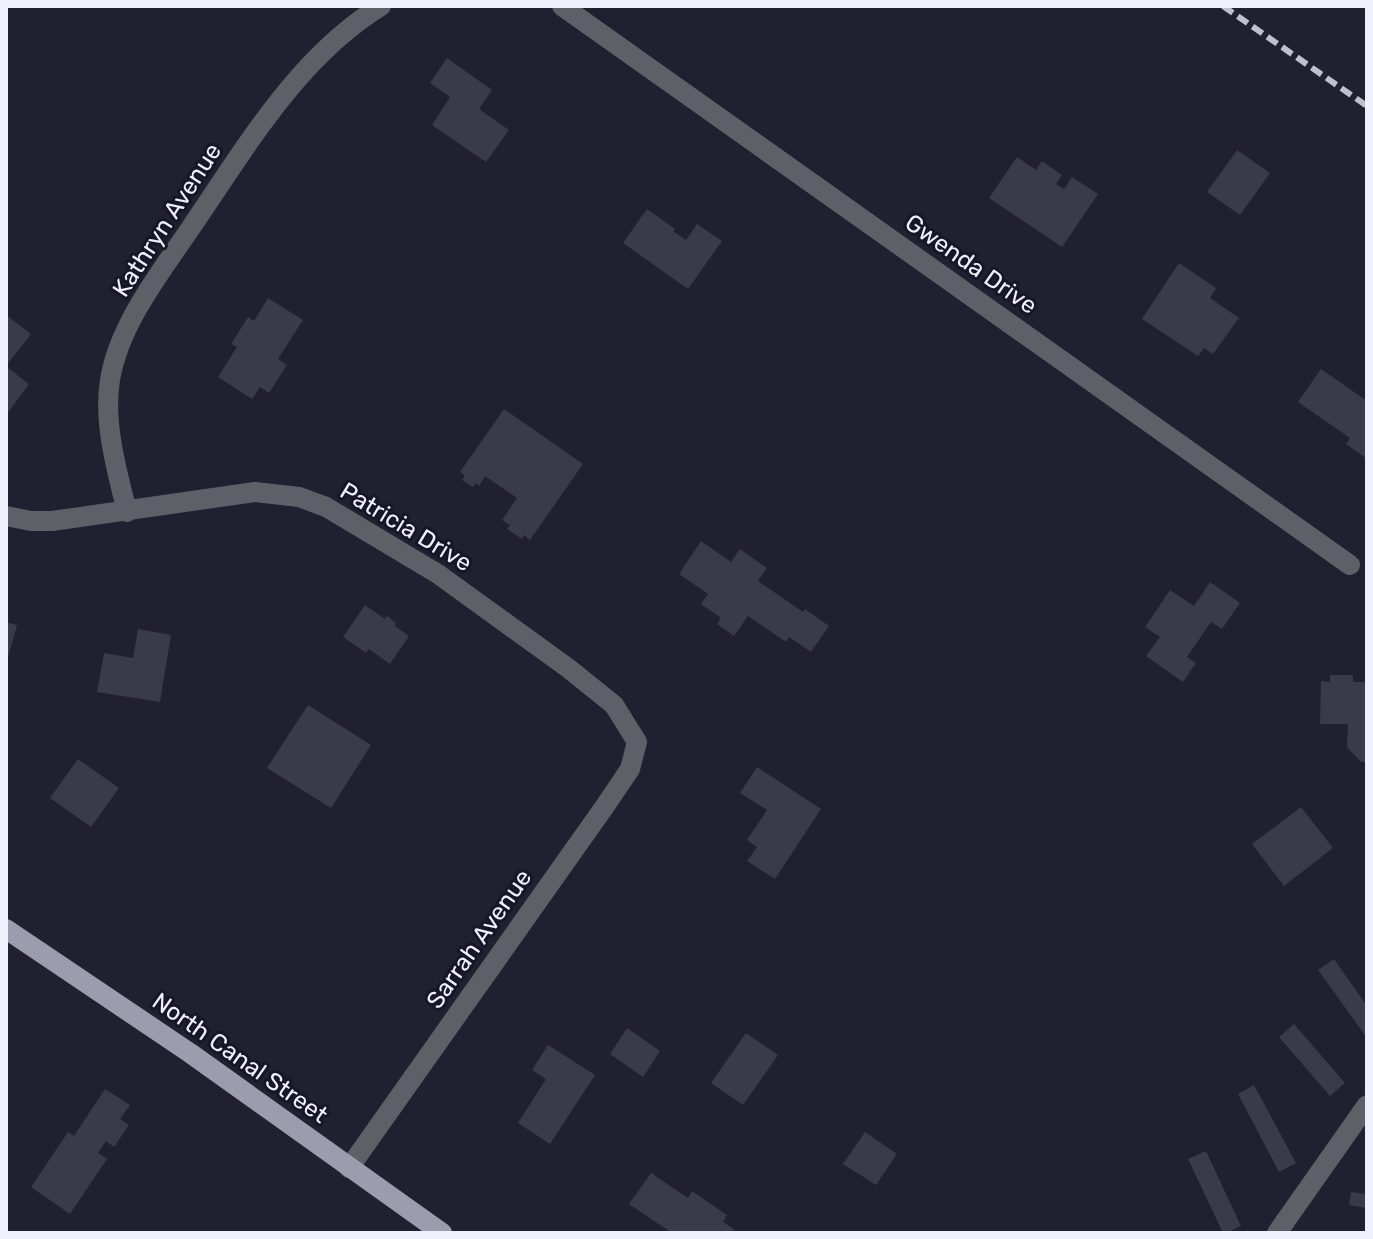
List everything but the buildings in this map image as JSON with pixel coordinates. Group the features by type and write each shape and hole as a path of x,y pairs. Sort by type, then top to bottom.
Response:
{"main road":[{"name":"North Canal Street","path":"6,929 190,1053 442,1233"}],"street":[{"name":"Kathryn Avenue","path":"127,512 109,416 109,383 130,324 168,261 255,133 294,83 364,16 381,6"},
{"name":"Gwenda Drive","path":"562,6 1350,565"},
{"name":"Patricia Drive","path":"6,516 52,521 255,492 299,497 326,507 438,574 614,705 633,735"},
{"name":"Sarrah Avenue","path":"349,1168 630,769 637,742 633,735"},
{"path":"1277,1233 1367,1105"}],"railway":[{"path":"1223,6 1367,106"}]}
